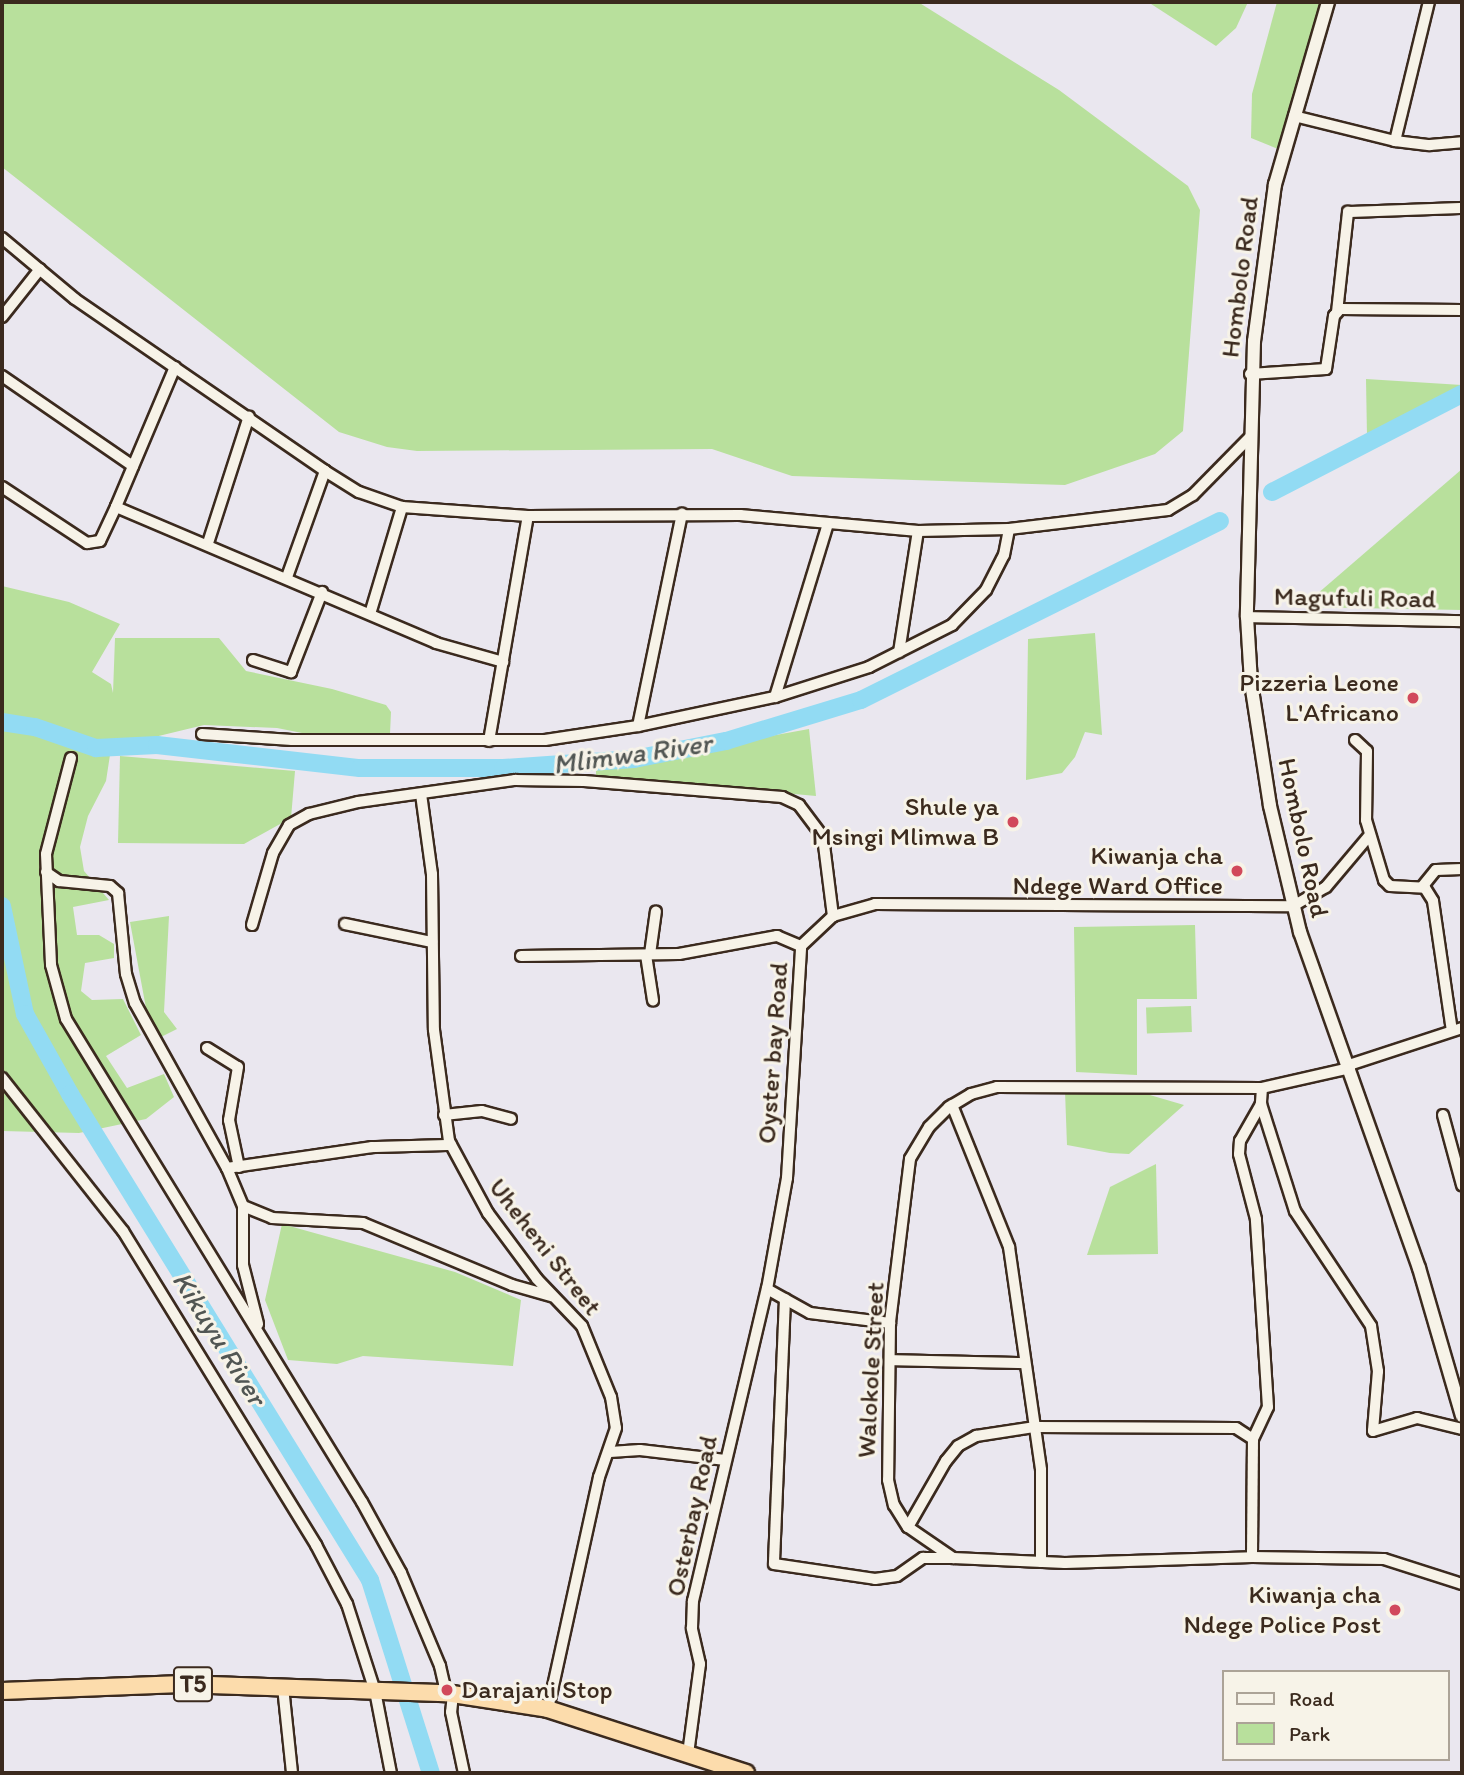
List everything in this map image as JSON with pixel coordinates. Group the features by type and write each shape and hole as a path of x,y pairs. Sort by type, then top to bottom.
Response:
{"highway":[{"name":"T5","path":"2,1691 182,1684 446,1693 548,1709 746,1773"}],"street":[{"name":"Hombolo Road","path":"1328,2 1275,184 1250,374 1247,617 1251,682 1270,806 1293,906 1423,1280 1462,1416"},
{"path":"1395,141 1429,2"},
{"path":"1294,116 1395,141 1430,145 1462,142"},
{"path":"1250,374 1326,369 1337,312 1348,212 1462,208"},
{"path":"2,238 40,269 175,367 325,471 359,492 402,507 528,516 681,513 918,531 1009,529 1168,510 1193,495 1251,436"},
{"path":"2,317 40,269"},
{"path":"1337,312 1462,310"},
{"path":"2,487 86,543 100,541 175,367"},
{"path":"2,376 133,466"},
{"path":"208,543 249,416"},
{"path":"287,577 325,471"},
{"path":"116,507 208,543 436,643 503,662"},
{"path":"370,614 402,507"},
{"path":"638,726 681,513"},
{"path":"489,741 528,516"},
{"path":"775,696 828,524"},
{"path":"202,734 292,740 545,740 638,726 775,696 869,667 952,625 971,608 1004,555 1009,529"},
{"path":"899,652 918,531"},
{"path":"253,660 291,672 322,592"},
{"name":"Magufuli Road","path":"1247,617 1462,621"},
{"path":"1355,740 1363,744 1368,760 1369,836 1390,886 1422,887"},
{"path":"71,758 50,835 46,872 51,965 66,1019 261,1335 401,1573 440,1666 464,1773"},
{"path":"252,925 273,853 289,825 309,814 358,802 515,780 584,781 782,797 799,805 823,837 833,916"},
{"name":"Uheheni Street","path":"421,794 428,845 434,1030 444,1115 451,1145 488,1213 552,1296 570,1309 594,1349 617,1428 599,1477 548,1709"},
{"path":"1293,906 1326,887 1369,836"},
{"path":"1422,887 1436,870 1462,869"},
{"path":"46,872 62,882 110,886 118,893 129,989 228,1168 243,1206 243,1265 261,1335"},
{"path":"1422,887 1438,917 1457,1029"},
{"name":"Oyster bay Road","path":"767,1289 786,1178 801,946 833,916 875,904 1293,906"},
{"path":"653,1000 648,955 656,911"},
{"path":"345,924 432,942"},
{"path":"521,956 648,955 777,936 801,946"},
{"name":"Walokole Street","path":"953,1558 908,1527 894,1505 884,1458 890,1323 910,1159 929,1127 952,1105 971,1094 1029,1084 1262,1088 1349,1066 1457,1029"},
{"path":"207,1048 238,1067 229,1120 239,1167"},
{"path":"2,1078 123,1231 316,1545 347,1604 380,1692 391,1773"},
{"path":"1262,1088 1261,1104 1303,1227 1371,1326 1378,1371 1373,1432 1417,1418 1462,1429"},
{"path":"1252,1557 1253,1439 1268,1407 1256,1219 1238,1154 1240,1141 1261,1104"},
{"path":"952,1105 1009,1247 1043,1495 1041,1562"},
{"path":"444,1115 482,1111 511,1119"},
{"path":"1443,1115 1462,1185"},
{"path":"228,1168 372,1147 451,1145"},
{"path":"243,1206 272,1218 363,1223 512,1285 552,1296"},
{"path":"767,1289 810,1313 890,1323"},
{"name":"Osterbay Road","path":"688,1754 700,1664 692,1628 693,1601 767,1289"},
{"path":"785,1299 774,1564 876,1579 897,1576 923,1558 1041,1562 1252,1557 1384,1559 1462,1584"},
{"path":"890,1360 1024,1363"},
{"path":"908,1527 958,1446 992,1432 1035,1427 1208,1426 1236,1428 1253,1439"},
{"path":"610,1452 640,1450 725,1460"},
{"path":"283,1687 292,1773"}],"green space":[{"path":"2,2 918,2 1059,90 1188,186 1200,210 1183,431 1155,454 1065,485 792,476 712,449 417,451 387,447 339,432 2,167"},
{"path":"1148,2 1248,2 1236,28 1216,46"},
{"path":"1277,2 1321,2 1278,149 1251,138 1252,94"},
{"path":"1366,379 1462,385 1462,387 1367,436"},
{"path":"1462,469 1462,610 1302,607"},
{"path":"2,586 69,602 120,624 92,672 111,684 113,693 115,638 219,638 246,671 332,689 386,705 391,712 390,734 307,734 277,728 204,725 138,741 112,742 106,781 88,816 80,847 84,871 109,900 73,907 77,935 99,935 114,944 114,958 85,963 81,991 92,1000 123,999 141,1035 106,1056 127,1088 164,1074 174,1097 146,1119 79,1133 2,1131"},
{"path":"1095,633 1102,735 1085,732 1075,757 1062,773 1026,780 1028,639"},
{"path":"809,729 816,796 596,776 596,768"},
{"path":"120,756 295,771 291,818 244,844 118,843"},
{"path":"169,916 164,1012 177,1029 161,1037 146,1008 130,922"},
{"path":"1195,925 1197,999 1137,999 1137,1075 1076,1072 1074,927"},
{"path":"1191,1006 1192,1032 1147,1034 1146,1008"},
{"path":"1065,1091 1143,1093 1184,1105 1129,1154 1110,1153 1067,1145"},
{"path":"1156,1164 1158,1254 1087,1255 1110,1187"},
{"path":"282,1224 455,1272 521,1300 513,1366 363,1356 337,1364 288,1360 265,1300"}],"waterway":[{"name":"Mlimwa River","path":"1272,492 1462,394"},
{"name":"Mlimwa River","path":"2,722 35,727 96,748 157,745 360,768 503,768 634,759 726,741 861,700 1220,521"},
{"name":"Kikuyu River","path":"2,906 25,1014 70,1094 370,1580 431,1773"}],"place":[{"name":"Pizzeria Leone L'Africano","path":"1413,698"},
{"name":"Shule ya Msingi Mlimwa B","path":"1013,822"},
{"name":"Kiwanja cha Ndege Ward Office","path":"1237,871"},
{"name":"Kiwanja cha Ndege Police Post","path":"1395,1610"},
{"name":"Darajani Stop","path":"447,1690"}]}
